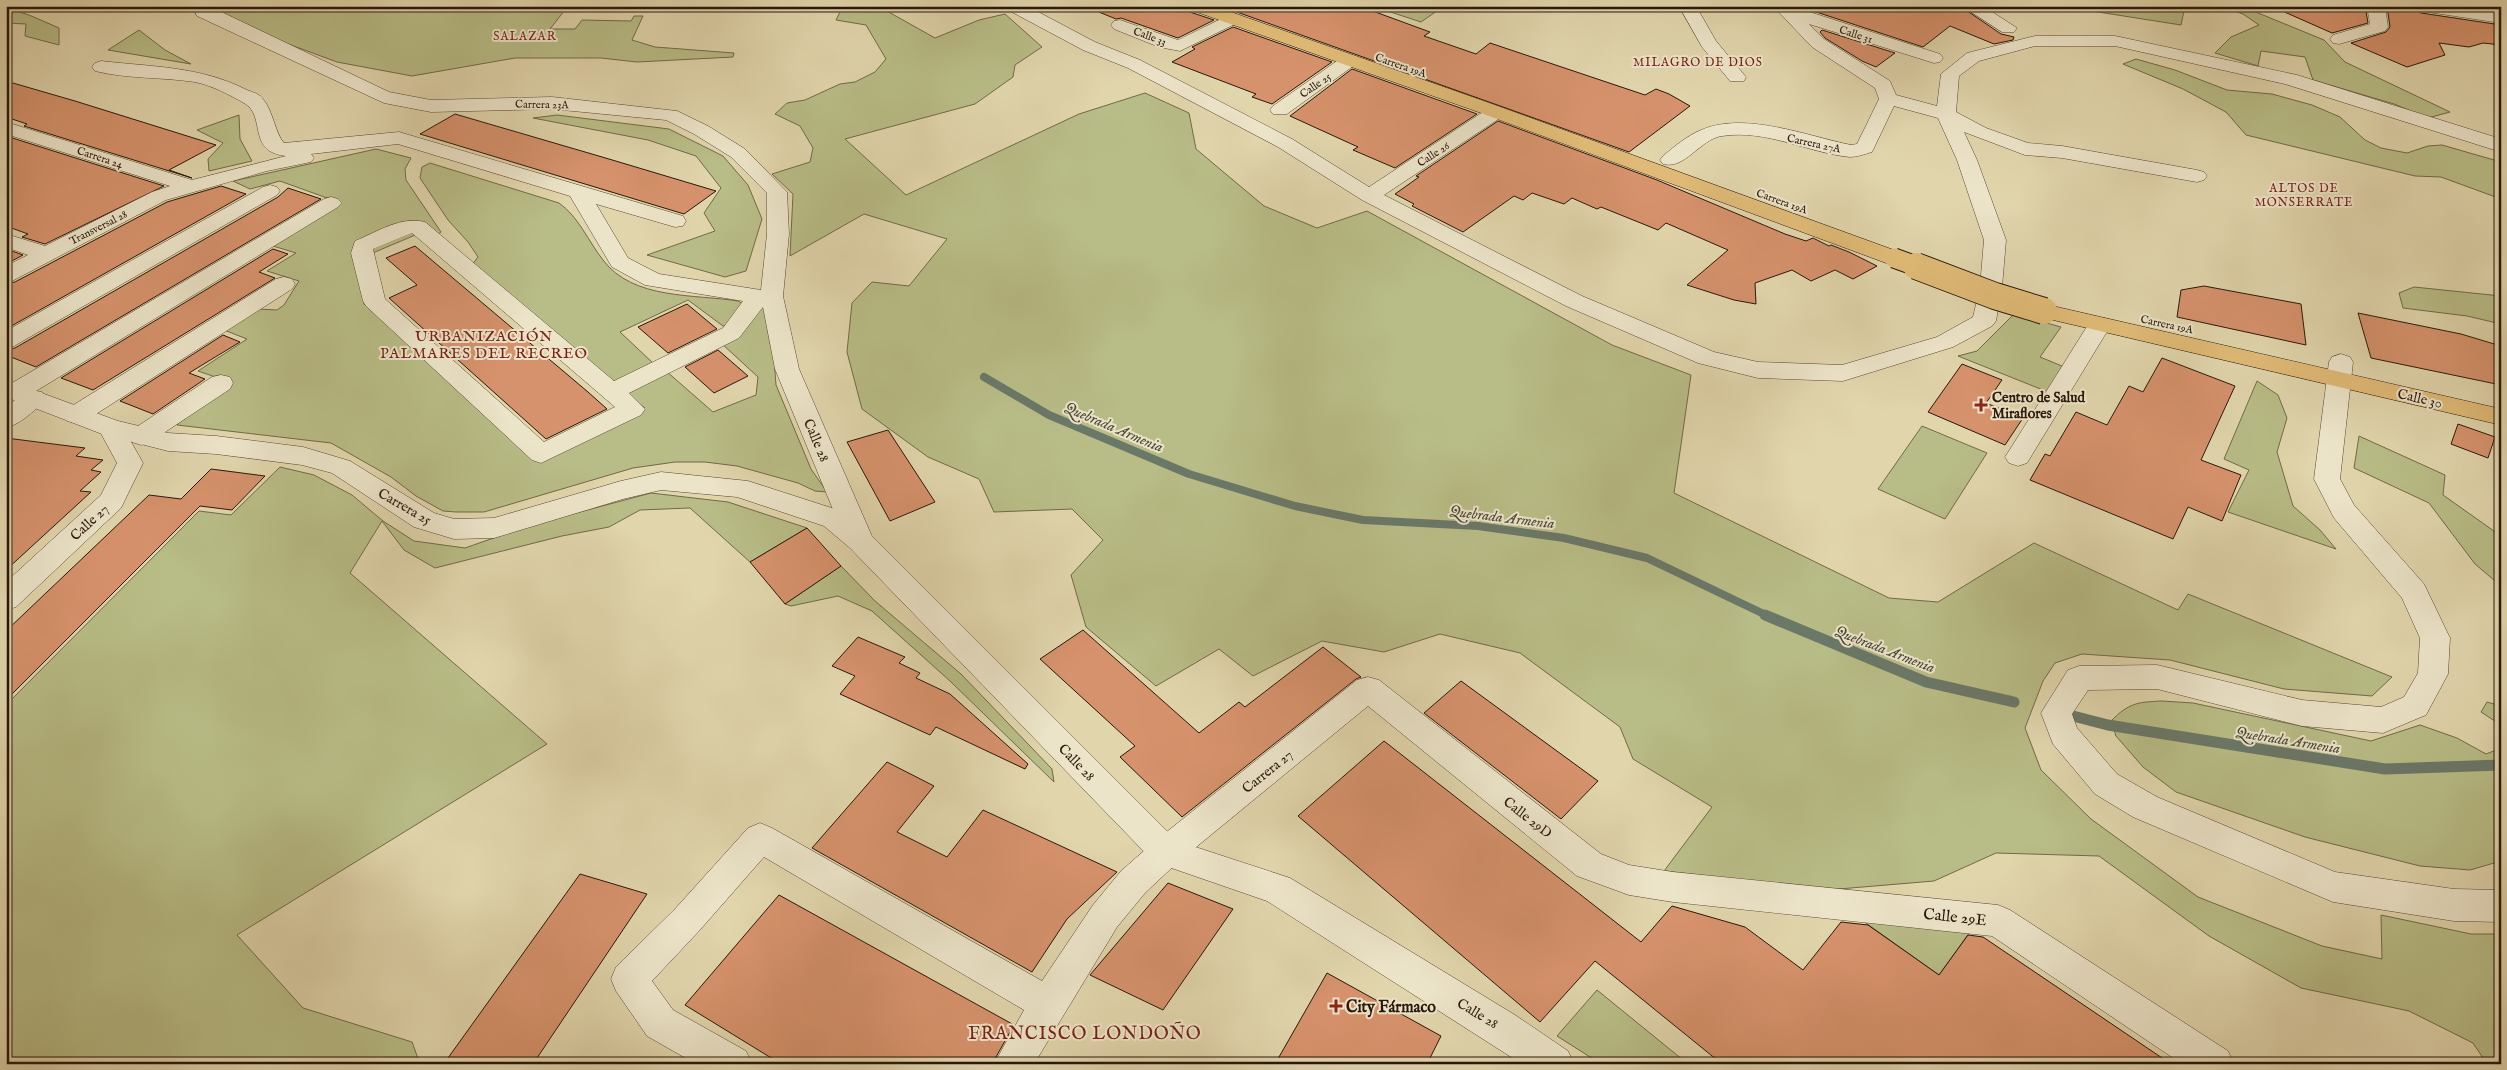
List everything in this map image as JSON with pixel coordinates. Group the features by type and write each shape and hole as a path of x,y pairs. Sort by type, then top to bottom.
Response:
{"main road":[{"name":"Carrera 19A","path":"1197,6 1232,13 1670,160 1901,253 1995,296 2045,303 2340,371"},
{"name":"Carrera 19A","path":"1232,13 1350,60 1901,253"},
{"name":"Carrera 19A","path":"2045,303 2099,325 2340,371"},
{"name":"Calle 30","path":"2340,371 2501,399"},
{"name":"Calle 30","path":"2340,371 2501,417"}],"street":[{"name":"Carrera 23A","path":"200,6 203,12 384,97 431,106 552,103 670,115 701,130 738,153 777,192 778,234 765,296"},
{"path":"1014,6 1088,46 1134,64 1285,143 1369,196 1574,301 1707,358 1758,370 1844,373 1945,342 1984,321 1991,287 1995,240 1967,160 1946,114 1950,74 1973,57 2035,42 2115,41 2290,79 2501,146"},
{"path":"1040,6 1088,46"},
{"path":"1687,6 1708,43 1737,77"},
{"path":"1970,6 2008,28"},
{"path":"2339,39 2380,26 2376,6"},
{"path":"2421,6 2501,18"},
{"path":"1784,8 1818,43 1883,85 1888,99 1946,114 1979,132 2025,149 2062,152 2197,176"},
{"name":"Calle 31","path":"1784,8 1934,58"},
{"name":"Calle 33","path":"1120,25 1165,43 1180,46 1232,13"},
{"name":"Calle 25","path":"1280,110 1350,60"},
{"path":"101,67 200,77 233,90 255,101 266,122 269,139 278,149 292,150 399,138 675,221"},
{"name":"Carrera 27A","path":"1670,160 1701,137 1725,129 1752,130 1850,151 1864,148 1888,99"},
{"name":"Calle 26","path":"1369,196 1496,112"},
{"name":"Carrera 24","path":"6,128 193,187"},
{"name":"Transversal 28","path":"6,275 159,196 264,166 399,138"},
{"path":"6,341 270,191"},
{"path":"579,193 620,262 653,280 765,296"},
{"path":"6,420 18,393 331,203"},
{"path":"407,227 417,227 612,392 632,409 541,454 374,301 362,253 364,246 407,227"},
{"path":"6,240 46,254"},
{"path":"76,415 284,284"},
{"path":"612,392 732,333 765,296"},
{"name":"Calle 28","path":"765,296 787,369 860,541 1166,852 1278,889 1502,1028 1554,1064"},
{"path":"2018,457 2099,325"},
{"path":"2340,371 2327,480 2344,511 2414,592 2435,638 2433,674 2415,706 2383,720 2302,712 2157,677 2078,678 2056,713 2064,735 2106,784 2145,807 2333,886 2454,905 2501,906"},
{"path":"141,436 221,383"},
{"name":"Carrera 25","path":"18,393 111,428 141,436 168,442 216,445 303,456 341,467 424,520 454,529 494,528 621,490 661,481 740,488 834,519 860,541"},
{"name":"Calle 27","path":"6,599 112,501 130,463 111,428"},
{"name":"Carrera 27","path":"1013,1064 1048,1004 1105,916 1133,882 1166,852 1368,689"},
{"name":"Calle 29D","path":"1368,689 1589,865 1628,880 1674,887 1713,890"},
{"path":"733,1064 660,1023 629,979 760,838 1048,1004"},
{"name":"Calle 29E","path":"1713,890 1998,921 2215,1064"}],"green space":[{"path":"215,6 531,11 536,6 568,6 550,29 575,29 582,20 631,21 634,16 643,16 632,40 655,47 734,53 733,57 637,62 601,58 515,58 412,76 337,62 272,38 219,12"},
{"path":"843,6 878,6 935,38 979,20 1005,14 1042,47 1015,65 1013,77 975,104 845,139 906,195 1079,114 1145,93 1189,113 1196,149 1264,206 1317,228 1367,211 1612,345 1691,375 1674,493 1889,598 1938,602 2034,543 2178,610 2188,594 2392,677 2372,696 2284,689 2170,660 2082,654 2055,663 2043,681 2025,728 2041,770 2091,819 2198,897 2322,946 2382,959 2381,915 2471,934 2501,934 2501,1064 2487,1064 2473,1043 2409,1011 2301,988 2209,936 2099,856 1996,853 1934,881 1827,890 1664,871 1712,807 1633,759 1620,727 1520,653 1440,634 1384,652 1322,641 1253,676 1219,649 1156,686 1086,627 1071,575 1103,540 1072,509 994,512 979,479 928,457 862,409 847,352 852,303 872,282 909,286 947,239 864,214 790,256 793,194 772,174 810,162 813,148 800,126 775,114 787,103 805,100 840,84 855,82 875,72 886,59 866,25 836,20"},
{"path":"1372,6 1444,6 1421,22"},
{"path":"2060,6 2185,6 2181,25"},
{"path":"2220,6 2241,6 2324,40 2345,62 2450,112 2428,118 2394,104 2313,80 2305,57 2261,51 2258,66 2215,53 2231,37 2259,25 2243,14"},
{"path":"6,8 29,15 59,28 59,45 25,36 26,24 6,23"},
{"path":"139,30 165,50 191,64 108,50"},
{"path":"2136,59 2175,70 2227,90 2272,94 2312,105 2340,117 2365,140 2381,148 2407,153 2428,146 2442,145 2501,162 2501,199 2441,177 2415,176 2246,135 2226,112 2183,89 2123,64"},
{"path":"239,115 240,139 252,161 209,171 208,159 223,143 197,130"},
{"path":"557,115 669,129 723,156 748,185 762,219 746,271 725,277 647,255 715,231 704,213 721,188 696,156 648,140 533,118"},
{"path":"376,149 411,158 405,169 406,180 441,232 436,236 420,233 368,255 361,268 364,304 541,461 645,408 629,395 630,388 666,371 713,412 756,395 758,377 721,343 762,306 770,306 776,385 811,469 827,492 815,491 798,483 737,466 705,462 675,462 633,468 484,512 443,511 416,496 391,477 331,443 177,425 189,412 230,382 198,371 247,339 224,330 258,309 277,310 284,305 299,281 267,271 296,253 273,246 341,203 280,181 250,189 233,181"},
{"path":"430,163 559,203 578,222 603,260 616,273 631,282 647,289 665,293 738,301 743,304 730,325 723,326 688,300 620,332 654,364 622,380 610,381 471,266 478,257 468,242 448,220 420,178 422,167"},
{"path":"2414,287 2501,296 2501,324 2467,316 2403,308 2399,293"},
{"path":"2014,314 2061,327 2040,357 2062,366 2048,392 1958,356 1977,351"},
{"path":"2257,381 2278,395 2287,418 2277,452 2293,506 2320,530 2336,549 2228,512 2249,470 2224,459"},
{"path":"1922,426 1987,453 1945,519 1878,489"},
{"path":"2359,436 2445,475 2443,495 2501,536 2501,586 2475,564 2429,503 2354,468"},
{"path":"280,467 314,475 352,495 383,521 414,541 465,548 531,525 651,493 728,502 807,528 750,562 690,508 640,510 609,527 562,536 435,568 404,550 382,521 350,573 547,744 237,935 303,1008 412,1042 420,1064 6,1064 6,705 199,511 231,515"},
{"path":"841,566 875,601 961,674 1052,769 1054,782 950,681 872,611 838,596 791,606 785,604"},
{"path":"2146,702 2193,703 2371,741 2420,725 2457,738 2486,754 2501,748 2501,861 2470,870 2420,866 2305,837 2176,792 2143,767 2116,736 2111,721 2128,707"},
{"path":"2487,702 2501,706 2501,725 2481,712"},
{"path":"1849,911 1972,929 1939,975"},
{"path":"1597,990 1688,1064 1601,1064 1557,1036"}],"building":[{"path":"1089,6 1187,6 1190,12 1214,20 1178,38 1121,18 1116,19 1089,8"},
{"path":"1220,6 1359,6 1430,32 1424,36 1476,54 1490,43 1645,95 1656,89 1690,106 1629,152"},
{"path":"1805,6 1960,6 2001,34 2014,37 2013,40 1994,44 1950,26 1923,47 1804,8"},
{"path":"2271,6 2365,6 2368,23 2332,33"},
{"path":"2387,6 2411,6 2421,13 2501,25 2501,45 2483,43 2469,47 2439,43 2445,55 2407,67 2351,43 2386,32 2390,27"},
{"path":"1233,27 1332,62 1272,104 1252,97 1256,94 1172,62 1195,49 1192,47"},
{"path":"1822,30 1895,53 1876,67 1862,61 1825,38 1820,32"},
{"path":"1352,69 1477,114 1395,168 1353,150 1358,147 1290,116"},
{"path":"6,81 216,145 169,170 192,178 24,126 27,124 6,117"},
{"path":"455,114 716,191 684,214 420,134"},
{"path":"1498,121 1657,180 1785,234 1806,241 1813,238 1829,246 1831,245 1849,252 1877,266 1853,279 1835,270 1811,281 1792,270 1755,283 1756,304 1734,300 1687,285 1728,250 1666,223 1658,230 1601,207 1597,209 1572,198 1564,204 1532,193 1523,200 1514,196 1463,232 1412,206 1414,204 1395,194 1419,177 1416,176"},
{"path":"6,136 164,186 45,244 22,237 28,234 6,226"},
{"path":"221,186 246,194 6,329 6,284 15,282 167,202"},
{"path":"288,188 321,199 36,367 6,355 6,350 15,348 278,197"},
{"path":"415,246 607,409 546,439 389,298 417,285 386,258"},
{"path":"6,249 23,255 6,264"},
{"path":"273,249 288,254 259,272 275,278 93,390 61,378"},
{"path":"2204,286 2301,304 2306,345 2177,317 2181,290"},
{"path":"687,304 717,329 668,353 638,327"},
{"path":"2358,313 2461,334 2501,346 2501,385 2371,358"},
{"path":"223,335 240,342 189,373 205,379 153,414 120,401"},
{"path":"718,350 748,376 714,393 685,367"},
{"path":"2162,358 2235,386 2201,460 2241,475 2222,521 2188,507 2173,539 2030,480 2045,454 2050,456 2076,412 2107,425 2129,386 2143,392"},
{"path":"1962,364 2002,380 1986,403 2023,418 2005,445 1928,412"},
{"path":"2458,424 2495,437 2488,458 2451,444"},
{"path":"888,430 935,502 890,521 847,442"},
{"path":"6,438 85,448 76,456 103,460 91,470 101,472 80,491 91,492 6,570"},
{"path":"211,469 265,476 232,510 200,506 6,700 6,631 149,495 181,499"},
{"path":"807,528 841,566 785,604 750,562"},
{"path":"1083,630 1199,733 1239,702 1245,707 1323,647 1361,677 1356,679 1182,817 1120,757 1135,746 1040,659"},
{"path":"858,637 905,657 899,663 920,673 916,678 950,694 1028,764 1025,769 936,727 930,735 840,694 855,676 832,666"},
{"path":"1461,681 1598,781 1561,819 1424,713"},
{"path":"1384,741 1641,942 1672,906 1745,927 1803,970 1841,922 1868,925 1939,975 1968,935 1983,937 2171,1064 1722,1064 1595,961 1540,1022 1298,816"},
{"path":"887,762 934,786 897,832 947,857 983,810 1117,872 1067,919 1032,972 812,848"},
{"path":"580,874 647,894 533,1064 463,1064 448,1058"},
{"path":"1168,883 1233,909 1163,1010 1090,975"},
{"path":"779,895 1014,1025 992,1064 781,1064 685,1005"},
{"path":"1327,973 1441,1036 1427,1064 1275,1064"}],"waterway":[{"name":"Quebrada Armenia","path":"984,377 1049,415 1189,474 1295,506 1363,520 1478,526 1564,538 1647,558 1768,616"},
{"name":"Quebrada Armenia","path":"1765,615 1926,682 2014,702"},
{"name":"Quebrada Armenia","path":"2073,716 2108,725 2385,769 2501,765"}],"place":[{"name":"Centro de Salud Miraflores","path":"1981,405"},
{"name":"City Fármaco","path":"1336,1006"}],"district":[{"name":"SALAZAR","path":"525,36"},
{"name":"MILAGRO DE DIOS","path":"1698,62"},
{"name":"ALTOS DE MONSERRATE","path":"2304,195"},
{"name":"URBANIZACIÓN PALMARES DEL RECREO","path":"484,344"},
{"name":"FRANCISCO LONDOÑO","path":"1085,1033"}]}
